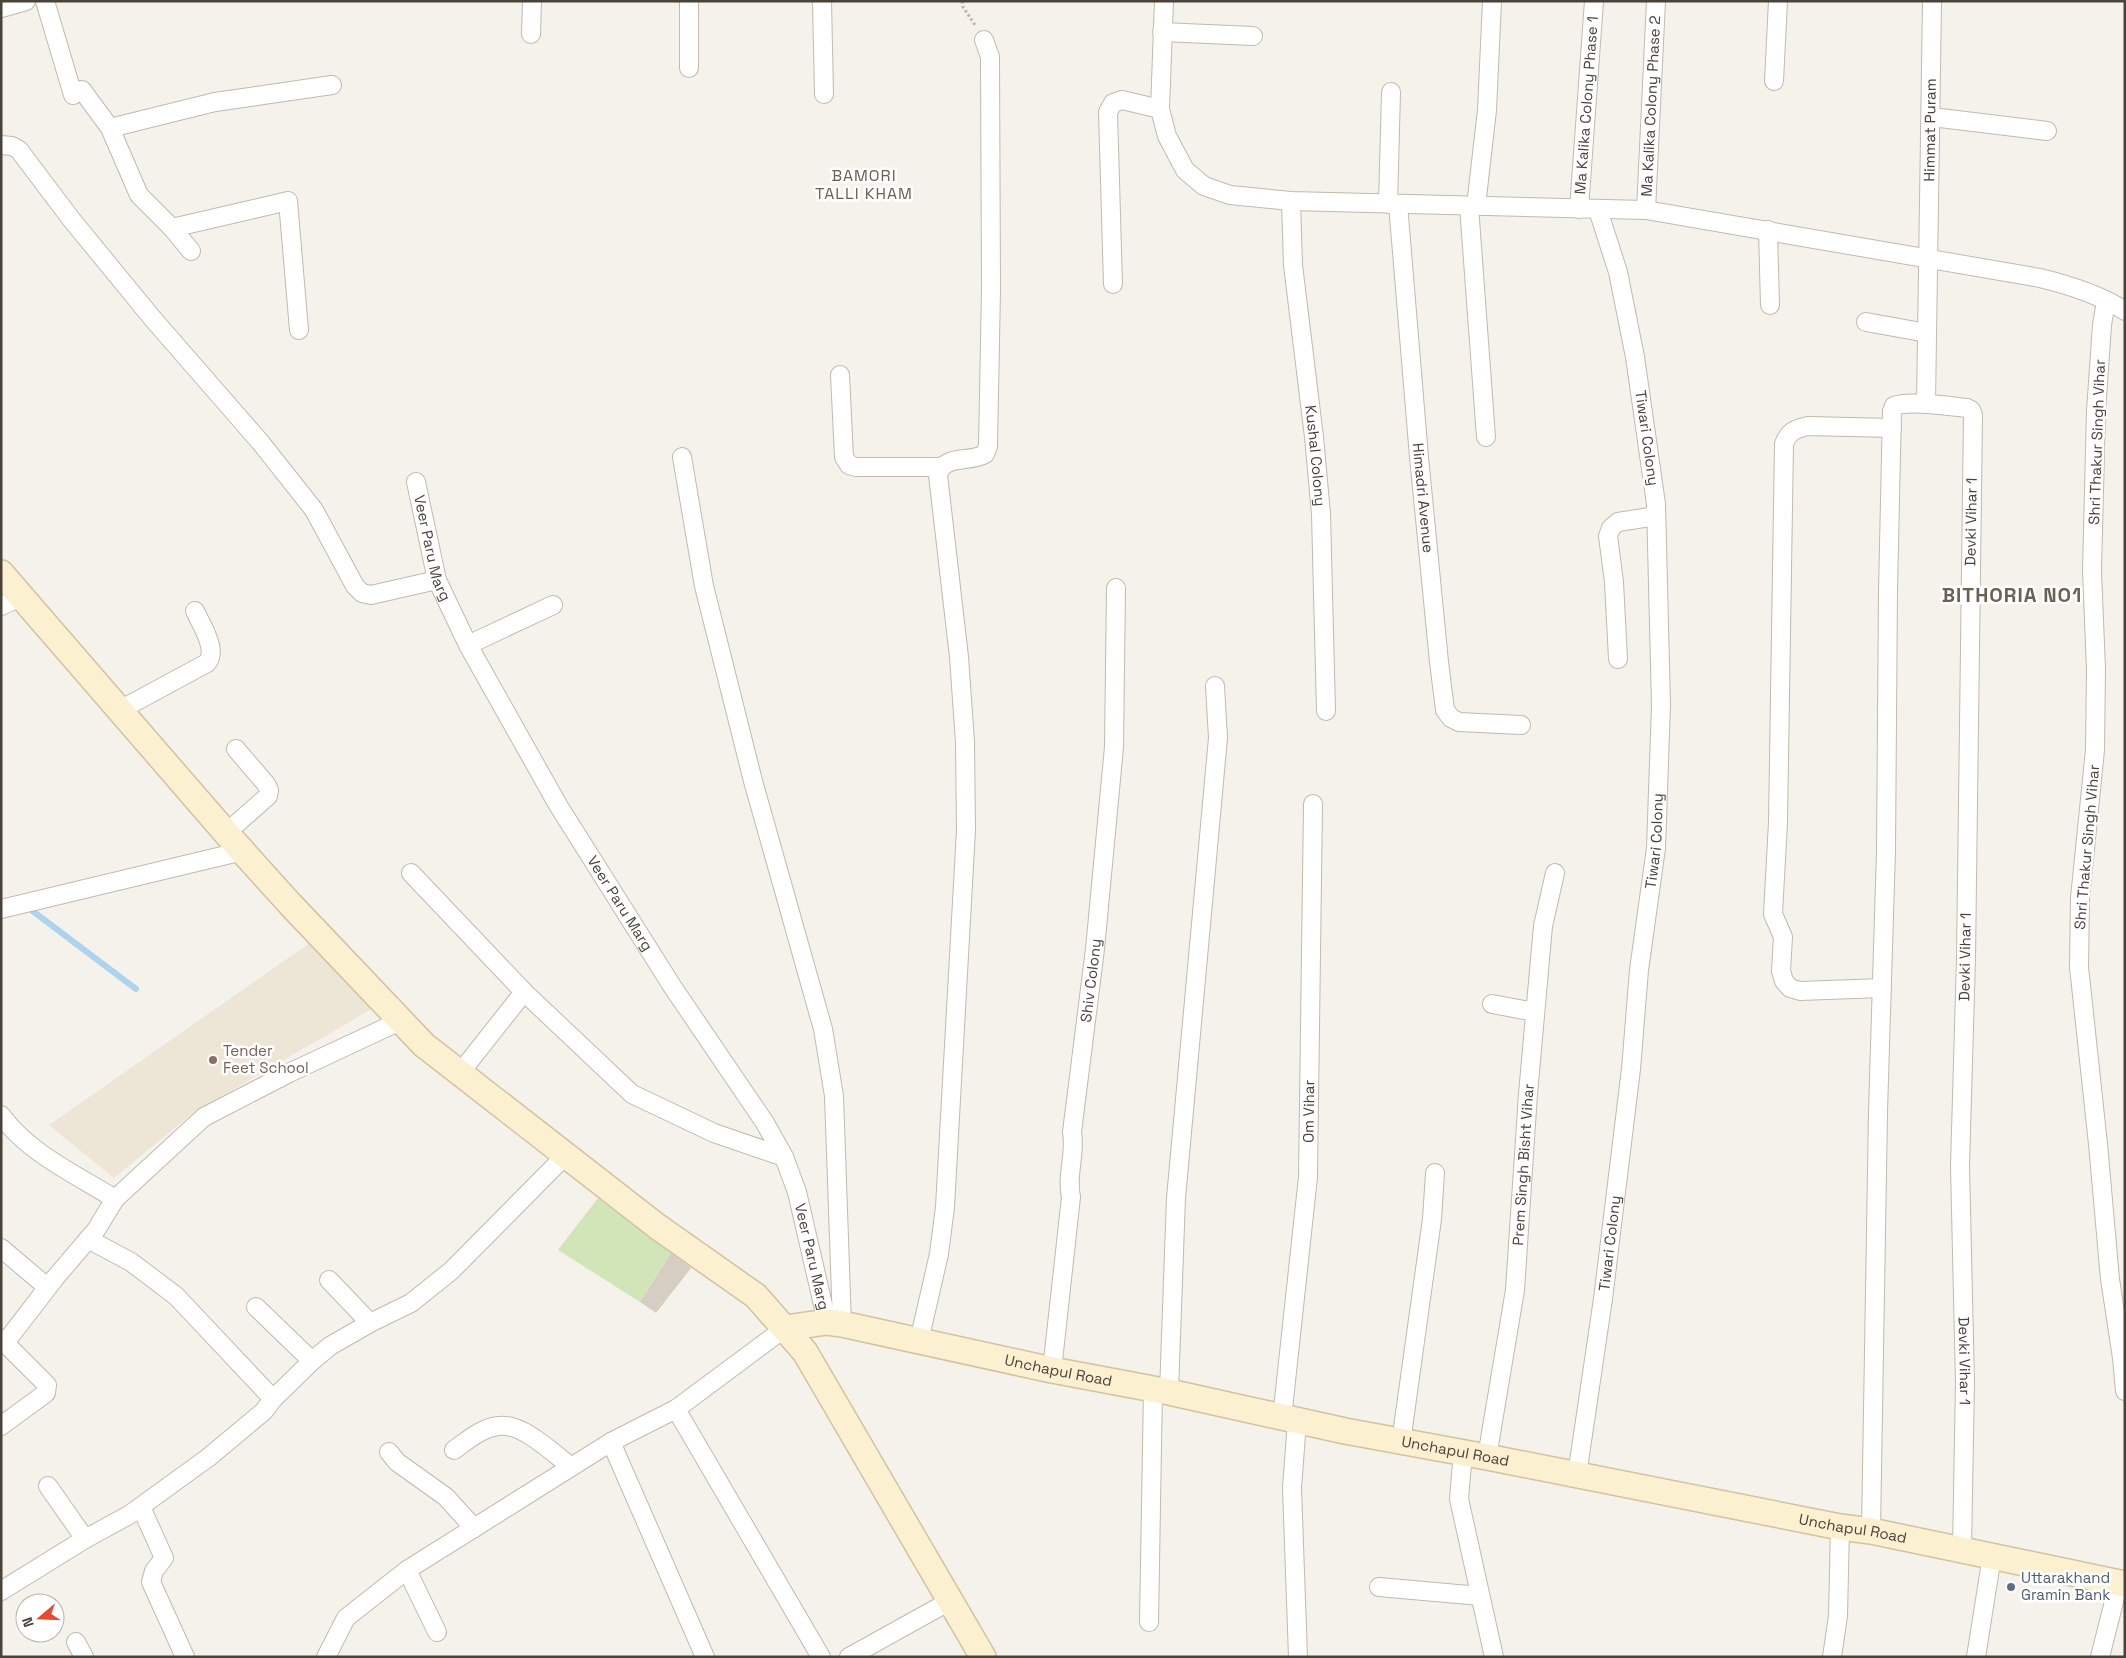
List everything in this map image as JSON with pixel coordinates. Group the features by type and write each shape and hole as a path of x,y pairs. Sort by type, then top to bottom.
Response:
{"street":[{"path":"1,8 26,1"},
{"path":"44,1 73,95 82,90 110,128 139,195 172,228 191,251"},
{"path":"531,34 532,1"},
{"path":"689,1 690,68"},
{"path":"822,1 824,94"},
{"path":"1164,1 1160,109 1167,136 1184,170 1204,186 1230,195 1291,201 1646,210 2040,278 2073,286 2125,311"},
{"path":"1486,437 1472,206 1487,110 1492,1"},
{"name":"Ma Kalika Colony Phase 1","path":"1578,209 1594,1"},
{"name":"Ma Kalika Colony Phase 2","path":"1646,210 1656,1"},
{"path":"1774,81 1778,1"},
{"name":"Himmat Puram","path":"1926,404 1932,117 1932,1"},
{"path":"1162,32 1253,36"},
{"path":"919,1341 939,1254 945,1207 966,830 965,742 959,657 938,475 940,467 946,462 979,458 985,454 988,446 991,289 990,57 984,40"},
{"path":"110,128 215,102 332,85"},
{"name":"Himadri Avenue","path":"1391,92 1393,204 1438,662 1445,710 1451,718 1459,722 1521,725"},
{"path":"1113,284 1108,112 1112,103 1122,100 1160,109"},
{"path":"1932,117 2047,131"},
{"path":"1,145 12,146 19,150 76,226 261,443 314,510 356,586 362,593 370,595 437,580"},
{"path":"172,228 288,201 299,330"},
{"name":"Kushal Colony","path":"1291,201 1293,265 1314,437 1321,514 1326,711"},
{"name":"Tiwari Colony","path":"1578,1475 1604,1289 1631,1069 1639,970 1656,848 1661,705 1656,516 1635,357 1618,272 1598,210"},
{"path":"1768,230 1770,305"},
{"name":"Shri Thakur Singh Vihar","path":"2106,301 2102,325 2096,430 2092,571 2096,669 2095,750 2080,898 2079,967 2110,1279 2125,1391"},
{"path":"1866,322 1927,332"},
{"path":"840,375 844,457 849,465 856,467 940,467"},
{"name":"Devki Vihar 1","path":"1892,428 1894,406 1899,404 1926,404 1967,408 1971,410 1973,415 1966,958 1960,1166 1965,1383 1962,1550"},
{"path":"1871,1531 1886,850 1888,590 1892,428 1808,426 1796,428 1788,434 1784,444 1778,822 1773,914 1783,937 1781,971 1784,981 1790,988 1800,991 1882,988"},
{"path":"682,457 704,586 752,781 823,1029 834,1096 834,1323"},
{"name":"Veer Paru Marg","path":"416,482 437,580 468,645 558,805 672,986 765,1123 784,1157 797,1192 834,1323"},
{"path":"1618,659 1614,582 1608,536 1611,528 1618,522 1656,516"},
{"path":"1,573 11,602 120,710 226,833 424,1045 658,1227 756,1296 785,1328 805,1352 983,1657"},
{"name":"Shiv Colony","path":"1052,1370 1072,1196 1069,1185 1074,1144 1072,1132 1095,949 1114,748 1116,588"},
{"path":"468,645 553,605"},
{"path":"120,710 207,663 212,658 212,650 196,611"},
{"path":"1149,1622 1161,1391 1176,1198 1218,738 1214,686"},
{"path":"226,833 268,796 269,790 236,749"},
{"name":"Om Vihar","path":"1298,1657 1289,1419 1308,1177 1313,804"},
{"path":"1,909 243,851"},
{"path":"411,873 524,992 632,1094 714,1133 784,1157"},
{"name":"Prem Singh Bisht Vihar","path":"1487,1457 1515,1290 1543,926 1554,873"},
{"path":"460,1073 524,992"},
{"path":"1492,1004 1536,1012"},
{"path":"1,1426 46,1393 48,1389 47,1385 3,1341 88,1239 115,1199 204,1117 289,1073 400,1021"},
{"path":"1,1115 22,1138 48,1158 115,1199"},
{"path":"1,1592 85,1539 129,1516 209,1457 264,1411 273,1399 330,1346 370,1323 412,1303 451,1271 565,1156"},
{"path":"1401,1442 1432,1219 1435,1173"},
{"path":"88,1239 132,1262 176,1296 273,1399"},
{"path":"1,1248 47,1287"},
{"path":"329,1280 370,1323"},
{"path":"256,1307 312,1361"},
{"name":"Unchapul Road","path":"785,1328 834,1323 1401,1442 1463,1452 1840,1527 1871,1531 2122,1583"},
{"path":"326,1657 346,1618 407,1570 570,1466 611,1442 676,1409 785,1328"},
{"path":"676,1409 821,1657"},
{"path":"454,1450 476,1434 496,1426 509,1425 521,1429 570,1466"},
{"path":"611,1442 705,1657"},
{"path":"389,1452 397,1462 446,1497 474,1528"},
{"path":"1463,1452 1459,1499 1494,1657"},
{"path":"48,1486 85,1539"},
{"path":"141,1506 164,1558 154,1571 151,1582 185,1657"},
{"path":"1832,1657 1838,1616 1840,1527"},
{"path":"1976,1657 1992,1556"},
{"path":"407,1570 437,1632"},
{"path":"2100,1657 2122,1583"},
{"path":"1379,1587 1480,1596"},
{"path":"850,1657 950,1601"}],"path":[{"path":"962,1 963,7 984,40"}],"shaded area":[{"name":"Tender Feet School","path":"314,940 375,1007 193,1113 114,1178 49,1125"}],"green space":[{"path":"598,1198 671,1253 640,1302 558,1250"}],"building":[{"path":"671,1253 691,1268 656,1313 640,1302"}],"waterway":[{"path":"26,906 136,989"}],"place":[{"name":"Tender Feet School","path":"213,1060"},
{"name":"Uttarakhand Gramin Bank","path":"2011,1587"}],"district":[{"name":"BAMORI TALLI KHAM","path":"864,184"},
{"name":"BITHORIA NO1","path":"2012,595"}]}
